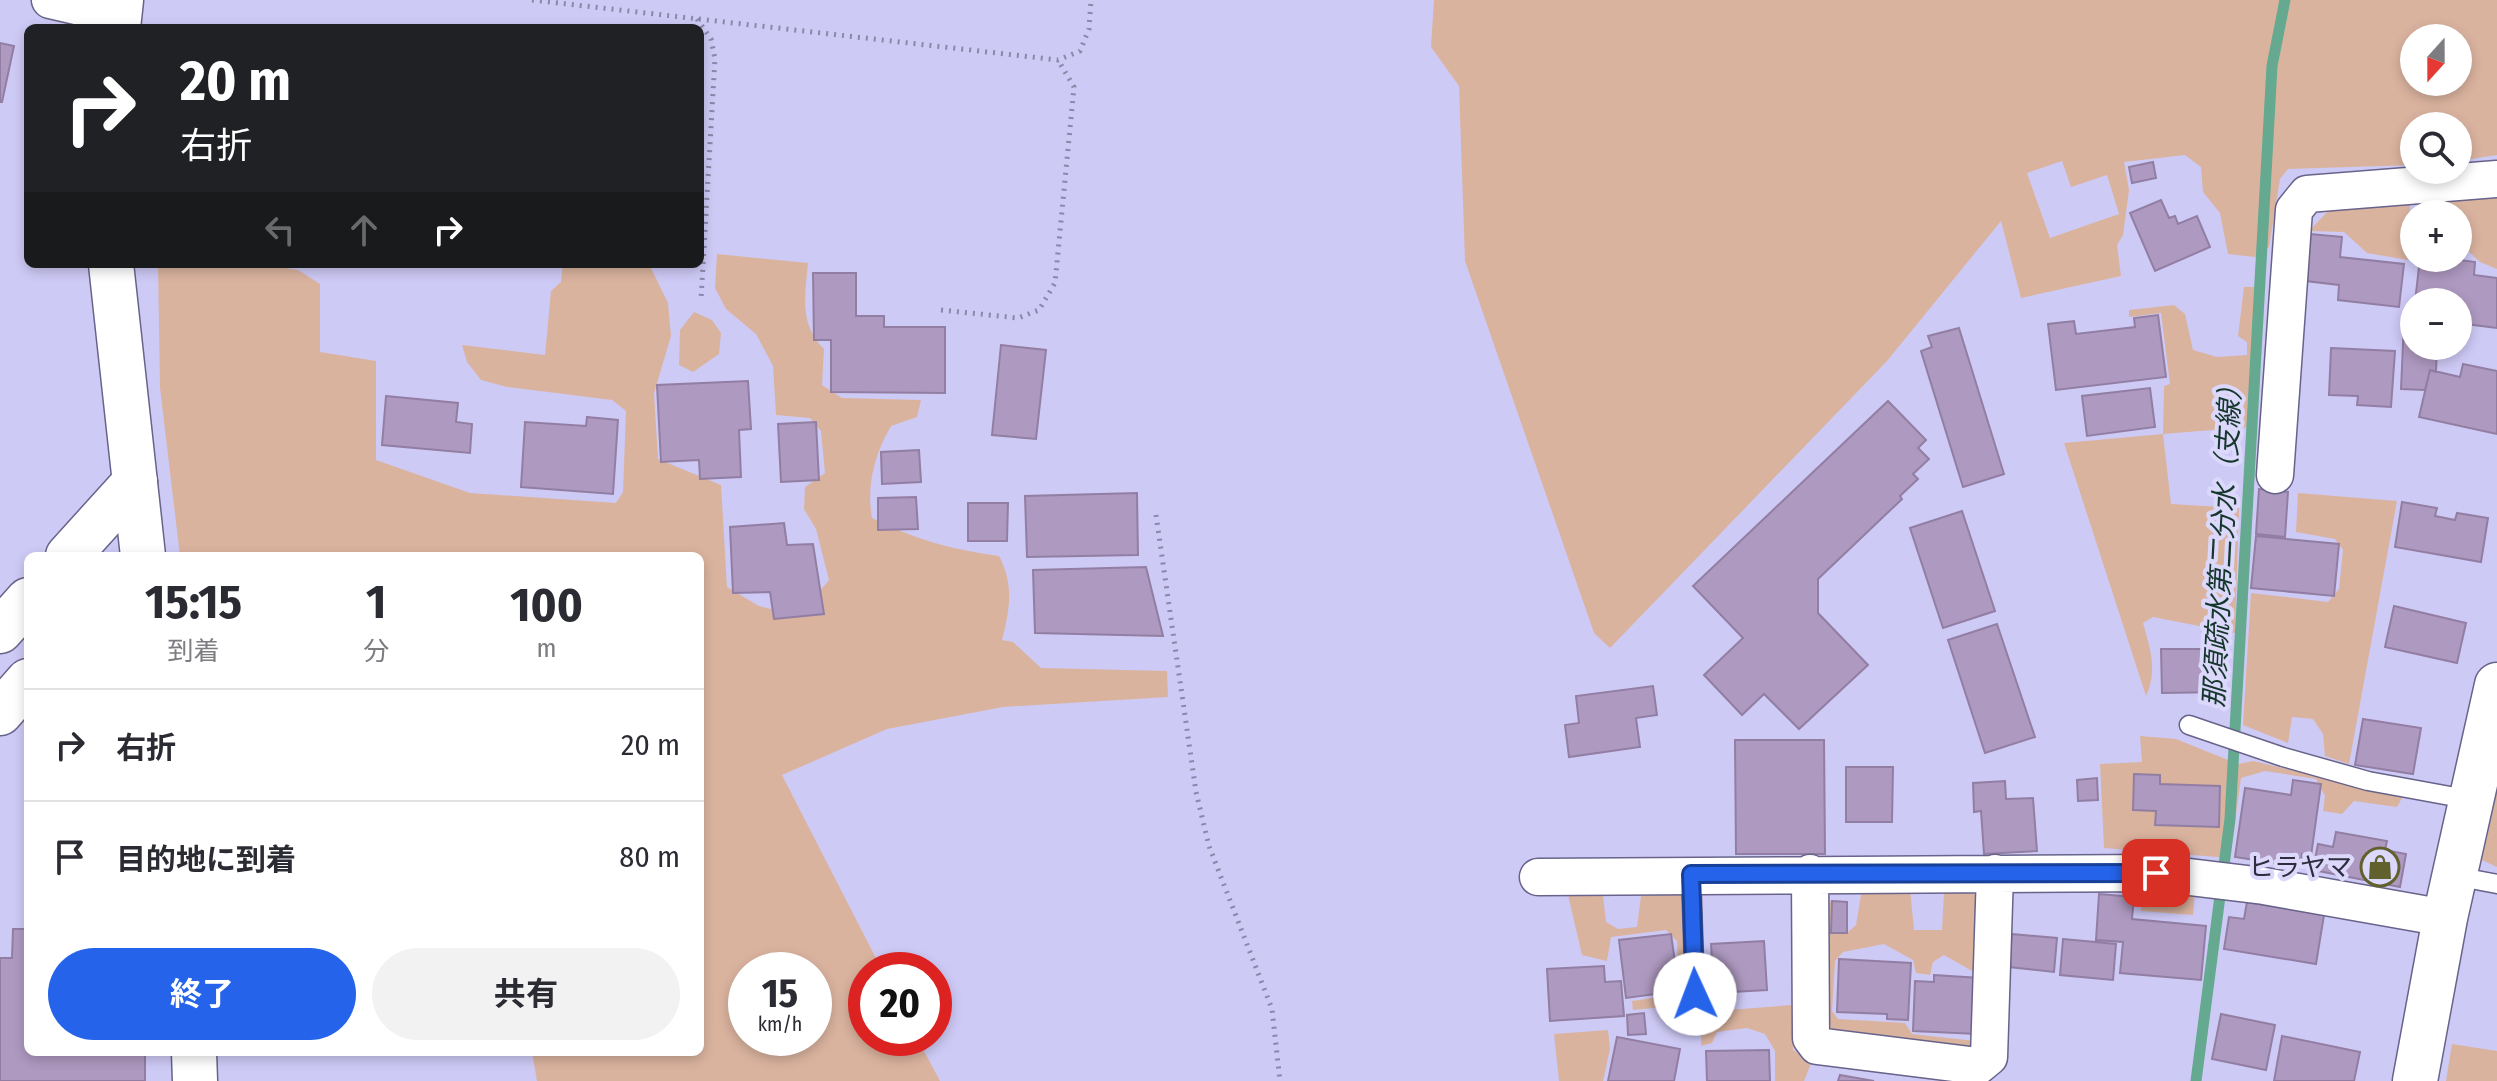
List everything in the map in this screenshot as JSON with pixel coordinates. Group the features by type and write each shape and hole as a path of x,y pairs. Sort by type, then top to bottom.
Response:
{"street":[{"path":"50,0 119,15"},
{"path":"2275,475 2294,210 2307,194 2497,179"},
{"path":"111,268 143,552"},
{"path":"72,552 135,482"},
{"path":"0,631 24,604"},
{"path":"2415,1081 2450,897 2497,685"},
{"path":"0,713 24,686"},
{"path":"1810,873 1811,1038 1817,1046 1978,1066 1989,1057 1995,873"},
{"path":"1538,877 2156,873 2264,886 2450,897"},
{"path":"194,1056 195,1081"}],"lane":[{"path":"2189,725 2283,757 2368,781 2472,800"},
{"path":"1691,874 1696,1024"},
{"path":"2450,897 2497,884"}],"path":[{"path":"532,0 1058,60 1080,51 1089,29 1091,0"},
{"path":"697,19 700,24"},
{"path":"704,29 711,39 715,59 704,248"},
{"path":"941,310 1018,318 1039,310 1055,283 1074,87 1058,60"},
{"path":"701,299 703,268"},
{"path":"1156,515 1196,792 1209,846 1272,1009 1280,1081"}],"shaded area":[{"path":"1434,0 2497,0 2497,155 2472,159 2472,112 2400,112 2400,165 2288,169 2280,179 2269,247 2255,257 2228,254 2220,213 2203,192 2201,167 2185,155 2124,162 2129,190 2123,235 2117,245 2121,276 2021,298 2001,221 1887,361 1610,648 1594,633 1465,261 1459,86 1431,47","holes":["2062,161 2071,187 2107,175 2119,214 2050,238 2027,173"]},
{"path":"2497,197 2497,269 2480,262 2472,255 2472,200 2444,200"},
{"path":"2400,204 2400,259 2367,253 2344,232 2309,231 2331,208"},
{"path":"717,254 808,263 807,320 824,349 822,385 842,398 921,400 917,417 891,426 880,447 871,482 872,518 934,543 999,556 1009,587 1002,640 1013,642 1041,668 1167,671 1168,697 1003,707 887,729 782,775 873,952 848,952 848,1056 927,1056 940,1081 537,1081 533,1056 704,1056 704,552 180,552 160,388 158,268 285,268 298,270 320,284 320,352 376,361 376,460 470,493 616,503 623,492 626,411 612,400 507,387 481,380 467,362 462,345 545,355 551,291 561,282 563,268 651,268 668,303 671,336 654,393 658,459 721,485 727,587 759,606 799,616 829,580 816,529 804,509 805,487 825,473 821,431 810,418 776,415 773,366 756,334 726,309 715,288"},
{"path":"2244,287 2257,287 2249,427 2163,434 2164,386 2170,384 2161,313 2129,317 2129,310 2174,305 2185,314 2193,350 2217,357 2247,355 2247,342 2238,336"},
{"path":"694,312 712,320 721,333 719,354 693,372 679,365 680,330"},
{"path":"2163,434 2171,504 2239,508 2235,633 2153,617 2143,623 2152,669 2146,696 2064,443"},
{"path":"2298,493 2397,501 2349,764 2325,756 2323,734 2313,719 2292,717 2288,743 2243,725 2251,593 2328,602 2339,589 2343,550 2335,539 2296,532"},
{"path":"2140,736 2176,739 2238,764 2253,761 2403,796 2397,807 2354,801 2342,814 2323,811 2325,796 2316,779 2265,771 2241,778 2230,858 2104,848 2100,764 2142,762","holes":["2135,774 2160,775 2160,784 2220,786 2218,827 2156,825 2156,811 2133,810"]},
{"path":"2497,792 2497,867 2482,860"},
{"path":"2126,884 2195,890 2193,915 2141,911 2142,894 2126,891"},
{"path":"1910,888 1914,930 1942,930 1944,892 1969,890 1981,900 1984,967 1974,972 1944,955 1933,962 1930,975 1916,973 1913,960 1884,944 1843,952 1835,961 1832,1011 1838,1019 1905,1023 1912,1034 1975,1041 1970,1054 1824,1038 1825,903 1832,901 1831,932 1847,933 1856,925 1862,889"},
{"path":"1681,893 1686,1005 1633,1010 1632,1001 1680,994 1677,941 1666,930 1611,937 1607,961 1582,955 1568,895 1603,896 1606,922 1618,929 1637,927 1641,896"},
{"path":"1792,1005 1793,1050 1812,1061 1804,1081 1775,1081 1775,1051 1765,1034 1747,1028 1717,1032 1712,1043 1701,1046 1702,1012"},
{"path":"1608,1030 1610,1049 1603,1081 1559,1081 1554,1034"},
{"path":"2452,1044 2497,1051 2497,1081 2446,1081"}],"building":[{"path":"0,43 14,46 2,102 0,102"},
{"path":"2153,162 2156,178 2132,183 2129,167"},
{"path":"2161,200 2169,218 2175,216 2178,224 2197,216 2210,247 2155,271 2130,213"},
{"path":"2310,234 2342,237 2340,257 2400,264 2400,272 2403,272 2399,307 2338,300 2339,285 2306,281"},
{"path":"2472,262 2475,262 2474,275 2497,278 2497,328 2472,325 2472,288 2417,288 2418,272 2472,272"},
{"path":"813,273 856,273 856,316 884,316 884,327 945,327 945,393 831,392 831,340 814,340"},
{"path":"2158,315 2166,377 2056,390 2048,324 2074,321 2076,334 2135,327 2134,318"},
{"path":"1959,328 2004,474 1963,487 1921,351 1932,347 1928,336"},
{"path":"1001,345 1046,350 1036,439 992,435"},
{"path":"2331,348 2395,351 2391,407 2357,405 2358,396 2329,395"},
{"path":"2402,360 2436,360 2436,372 2430,370 2425,390 2401,389"},
{"path":"2463,364 2497,371 2497,434 2419,417 2430,370 2460,377"},
{"path":"748,381 751,429 739,430 741,477 700,479 699,460 661,462 657,385"},
{"path":"2150,388 2155,427 2087,436 2082,396"},
{"path":"386,396 458,403 456,422 472,424 470,453 382,445"},
{"path":"1888,401 1926,440 1918,448 1929,459 1913,474 1918,479 1900,496 1902,499 1818,579 1818,613 1868,665 1799,729 1764,694 1742,715 1704,675 1743,638 1693,586"},
{"path":"587,417 618,420 613,494 521,487 525,422 586,426"},
{"path":"816,422 819,480 781,482 778,424"},
{"path":"919,450 921,482 882,484 881,452"},
{"path":"2259,489 2288,492 2285,537 2256,534"},
{"path":"1137,493 1138,555 1027,557 1025,496"},
{"path":"916,497 918,529 878,530 878,498"},
{"path":"2402,502 2437,508 2435,516 2455,520 2457,513 2488,518 2481,562 2395,547"},
{"path":"968,503 1008,503 1007,541 968,541"},
{"path":"1962,511 1995,611 1943,628 1910,528"},
{"path":"784,523 787,545 813,544 824,614 774,619 770,592 733,593 730,527"},
{"path":"2256,536 2339,544 2334,596 2251,588"},
{"path":"1146,567 1163,636 1035,633 1033,570"},
{"path":"2394,606 2466,623 2457,663 2385,647"},
{"path":"1997,624 2035,737 1985,753 1948,640"},
{"path":"2161,649 2224,649 2224,692 2162,693"},
{"path":"1653,686 1657,715 1636,718 1640,747 1569,757 1565,725 1579,723 1576,696"},
{"path":"2363,719 2421,728 2413,774 2355,765"},
{"path":"1735,740 1824,740 1825,854 1736,854"},
{"path":"1846,767 1893,767 1892,822 1846,822"},
{"path":"2134,774 2160,775 2160,784 2220,786 2219,827 2155,825 2156,811 2133,810"},
{"path":"2097,778 2098,800 2078,801 2077,780"},
{"path":"2293,780 2321,784 2311,856 2302,854 2300,867 2235,857 2245,788 2291,795"},
{"path":"2005,781 2006,799 2033,798 2037,851 1984,854 1981,811 1974,812 1973,783"},
{"path":"2336,832 2387,841 2385,850 2406,854 2400,887 2313,870 2318,844 2333,847"},
{"path":"2099,894 2134,897 2132,919 2206,926 2201,980 2120,973 2123,942 2096,940"},
{"path":"1832,901 1847,902 1847,933 1831,933"},
{"path":"2247,902 2324,915 2316,964 2224,949 2229,917 2244,919"},
{"path":"13,929 24,929 24,1056 145,1056 145,1081 0,1081 0,958 12,958"},
{"path":"1671,934 1679,991 1626,998 1619,940"},
{"path":"2012,934 2057,938 2054,972 2009,967"},
{"path":"2063,939 2116,944 2113,980 2060,975"},
{"path":"1764,941 1767,990 1714,993 1711,944"},
{"path":"1839,959 1911,963 1908,1020 1887,1019 1887,1014 1837,1012"},
{"path":"1604,966 1605,982 1621,981 1624,1016 1550,1021 1547,969"},
{"path":"1934,975 1980,978 1977,1034 1913,1031 1915,981 1934,982"},
{"path":"1644,1013 1646,1034 1628,1035 1627,1015"},
{"path":"2221,1014 2275,1025 2266,1070 2212,1059"},
{"path":"2282,1036 2360,1052 2354,1081 2274,1081"},
{"path":"1617,1037 1680,1049 1674,1081 1608,1081"},
{"path":"1769,1050 1770,1081 1707,1081 1706,1051"},
{"path":"1840,1075 1874,1081 1838,1081"}],"waterway":[{"name":"那須疏水第二分水（支線）","path":"2196,1081 2230,819 2272,66 2285,0"}],"place":[{"name":"ヒラヤマ","path":"2380,867"}],"route":[{"path":"1695,994 1691,874 2156,873"}]}
